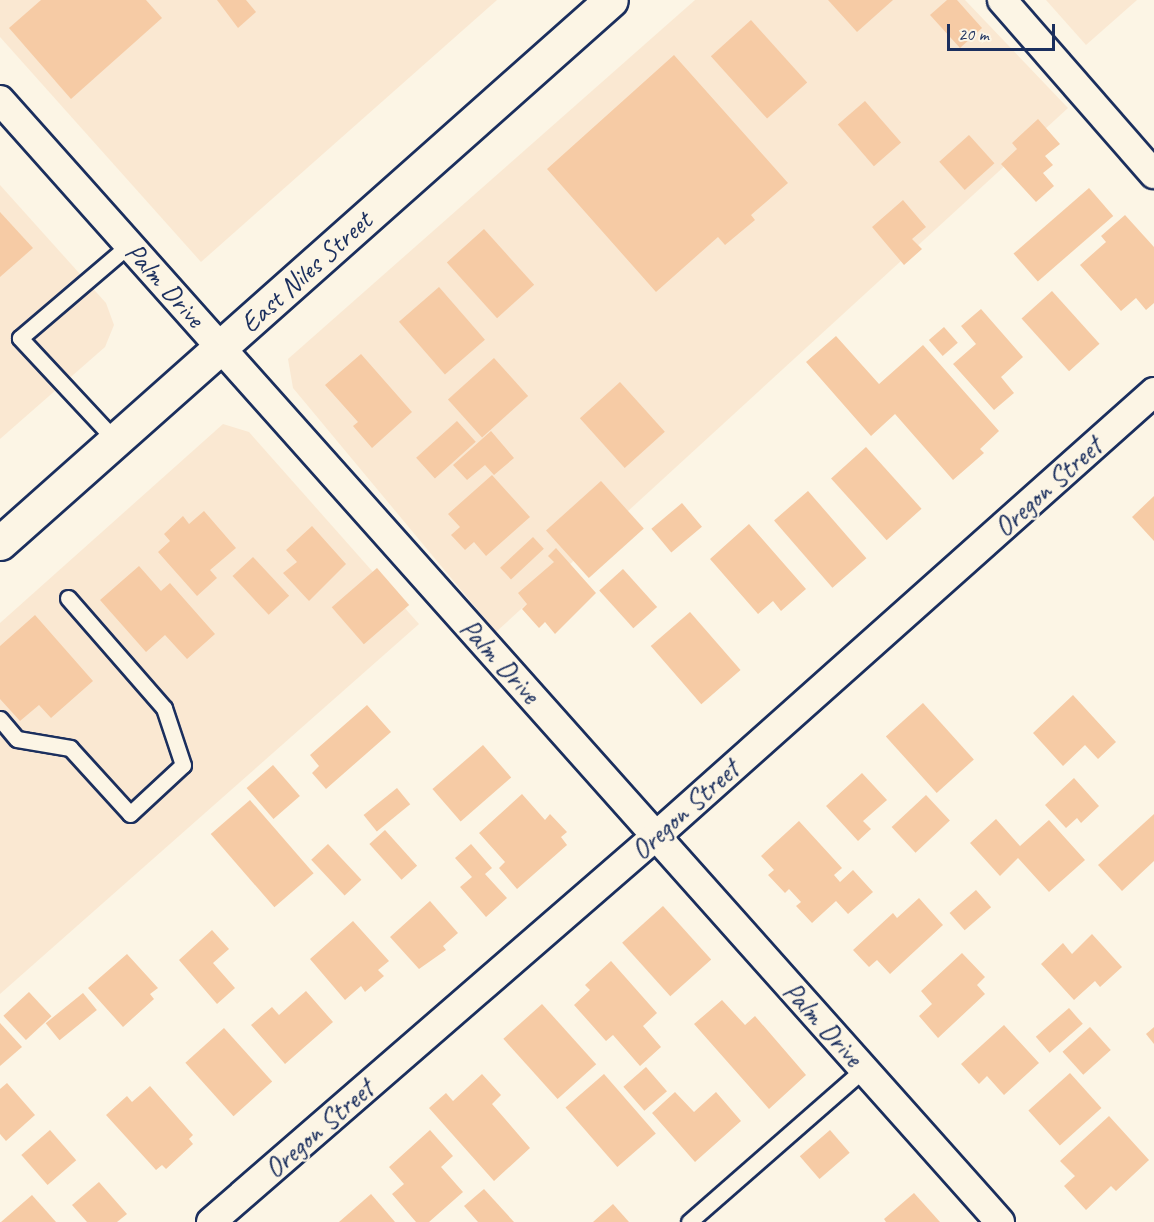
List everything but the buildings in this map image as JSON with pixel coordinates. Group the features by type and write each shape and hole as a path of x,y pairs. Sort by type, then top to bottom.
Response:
{"main road":[{"name":"East Niles Street","path":"0,543 611,0"}],"street":[{"path":"1002,0 1154,174"},
{"name":"Palm Drive","path":"0,100 1000,1222"},
{"name":"Oregon Street","path":"212,1222 656,836 1154,392"}],"lane":[{"path":"116,441 20,338 129,245"},
{"path":"0,719 17,739 70,747 130,814 183,765 164,708 68,598"},
{"path":"689,1222 864,1069"}],"shaded area":[{"path":"0,0 497,0 201,262 0,37"},
{"path":"695,0 965,0 1068,108 496,632 293,388 288,359"},
{"path":"1046,0 1137,0 1086,45"},
{"path":"0,185 106,303 114,325 105,347 0,439"},
{"path":"223,424 249,432 419,624 0,994 0,623"}]}
